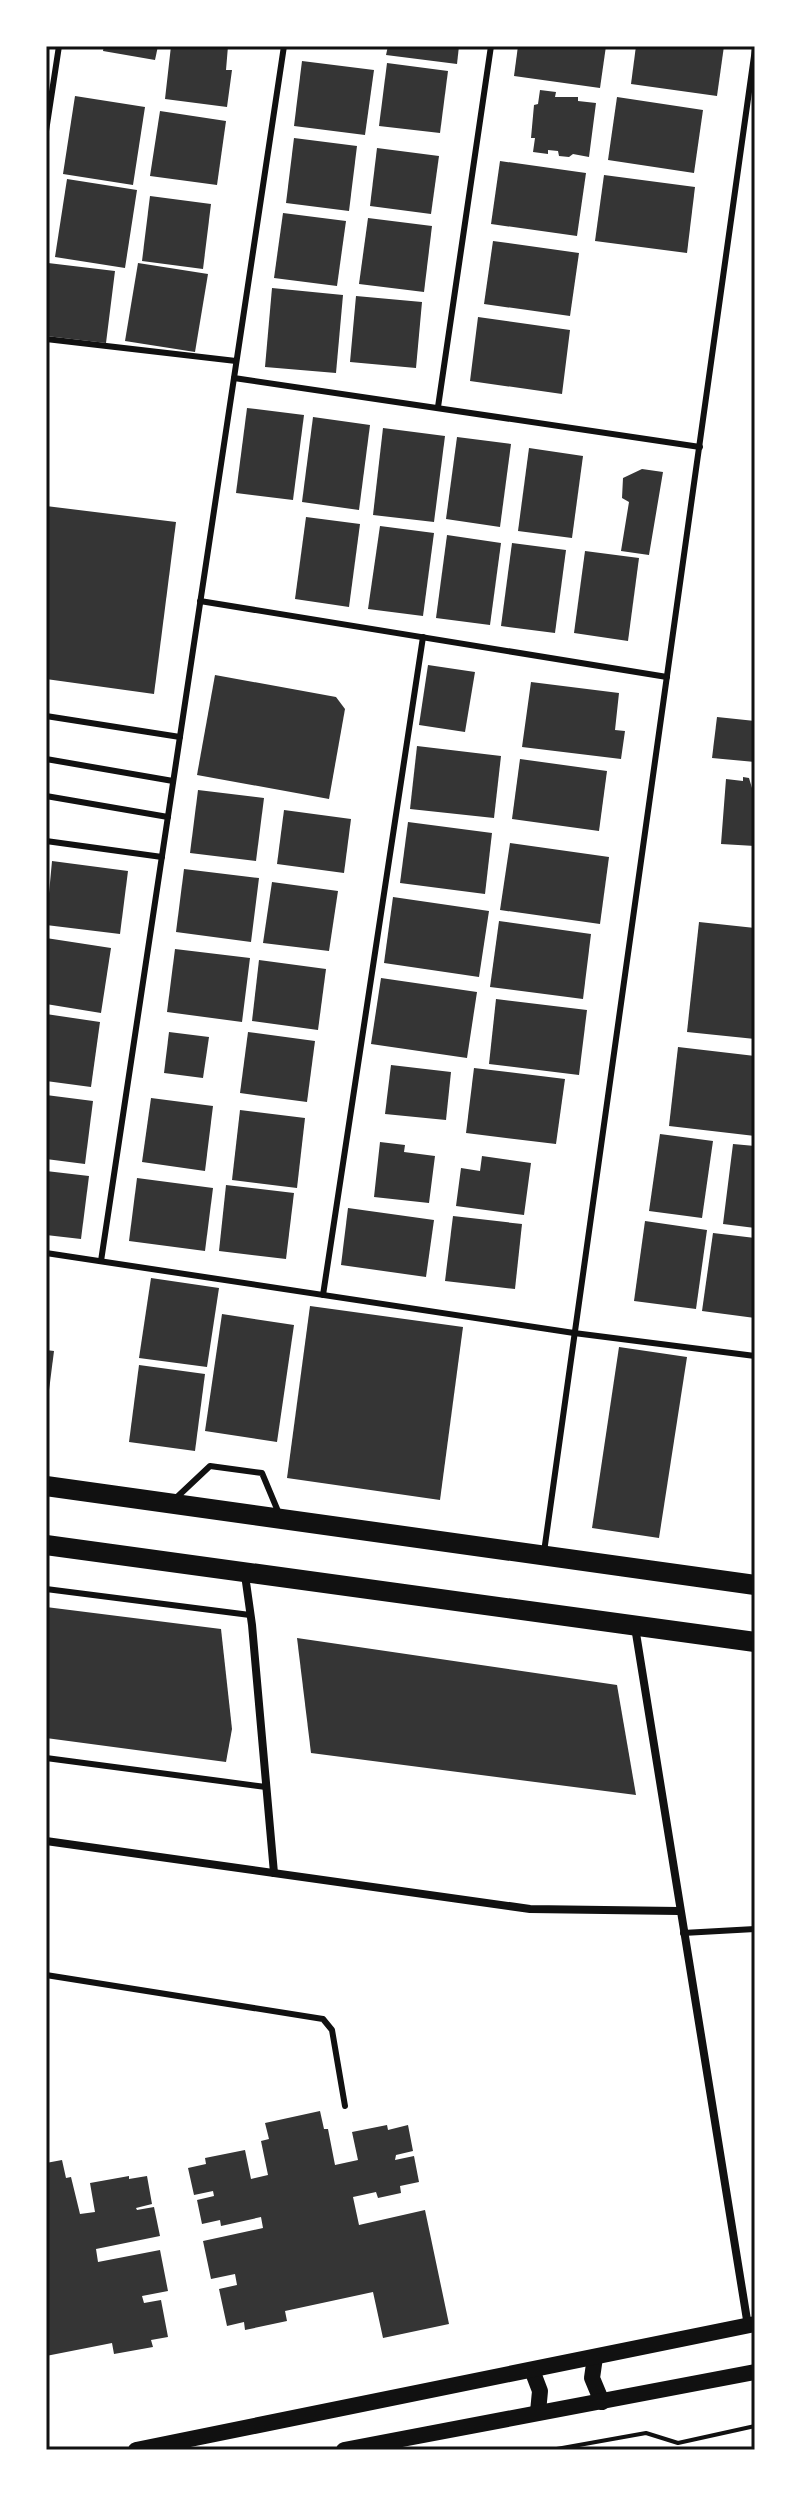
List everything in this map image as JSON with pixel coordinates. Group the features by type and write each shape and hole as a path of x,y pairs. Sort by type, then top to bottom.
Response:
{"main road":[{"path":"46,1486 755,1585"},
{"path":"46,1545 755,1642"},
{"path":"136,2450 752,2325"},
{"path":"595,2357 592,2378 602,2402"},
{"path":"532,2370 540,2391 538,2412"},
{"path":"344,2450 755,2372"}],"street":[{"path":"245,1574 274,1873"},
{"path":"635,1626 679,1911 752,2325"},
{"path":"46,1841 530,1909 679,1911"}],"lane":[{"path":"46,131 59,46"},
{"path":"101,1261 284,46"},
{"path":"438,407 491,46"},
{"path":"543,1556 755,49"},
{"path":"46,339 236,361"},
{"path":"234,378 700,447"},
{"path":"200,601 667,677"},
{"path":"323,1295 423,637"},
{"path":"46,716 180,737"},
{"path":"46,759 173,781"},
{"path":"46,796 168,817"},
{"path":"46,841 162,857"},
{"path":"46,1253 574,1333 755,1356"},
{"path":"170,1503 210,1466 262,1473 281,1519"},
{"path":"46,1589 250,1615"},
{"path":"46,1758 266,1787"},
{"path":"683,1933 755,1929"},
{"path":"46,1975 323,2019 332,2030 345,2106"}],"path":[{"path":"551,2450 646,2433 678,2443 755,2426"}],"building":[{"path":"104,46 158,46 155,60 103,51"},
{"path":"171,46 228,46 226,70 232,70 227,107 165,99"},
{"path":"388,46 459,46 457,64 386,55"},
{"path":"518,46 606,46 600,88 514,76"},
{"path":"636,46 724,46 717,96 631,84"},
{"path":"302,61 374,70 365,135 294,126"},
{"path":"387,63 448,71 440,133 379,126"},
{"path":"540,90 556,92 555,97 578,97 578,101 596,103 589,157 573,154 569,157 559,156 558,151 548,150 548,154 533,152 534,105 538,104"},
{"path":"75,96 145,107 133,185 63,174"},
{"path":"617,97 703,110 694,173 608,160"},
{"path":"160,111 226,121 217,185 150,176"},
{"path":"294,138 357,146 349,211 286,203"},
{"path":"377,148 439,156 431,214 370,206"},
{"path":"500,161 586,173 577,236 491,224"},
{"path":"604,175 695,187 687,253 595,241"},
{"path":"67,179 137,190 125,268 55,257"},
{"path":"150,196 211,204 203,269 142,261"},
{"path":"283,213 346,221 337,286 274,278"},
{"path":"368,218 432,226 424,292 359,284"},
{"path":"493,241 579,253 570,316 484,304"},
{"path":"48,263 115,271 106,343 46,336"},
{"path":"138,263 208,274 195,352 125,341"},
{"path":"272,288 343,295 336,373 265,367"},
{"path":"356,296 422,302 416,368 350,362"},
{"path":"478,317 570,330 562,394 470,381"},
{"path":"247,408 304,415 293,500 236,493"},
{"path":"313,417 370,425 359,510 302,502"},
{"path":"383,428 445,436 434,522 373,515"},
{"path":"457,437 511,444 500,527 446,519"},
{"path":"529,448 583,456 572,538 518,531"},
{"path":"642,469 663,472 649,555 621,551 629,502 622,498 623,478"},
{"path":"46,506 176,522 154,694 46,679"},
{"path":"306,517 360,524 349,607 295,599"},
{"path":"380,526 434,533 423,616 368,609"},
{"path":"447,535 501,543 490,625 436,618"},
{"path":"512,543 566,550 555,633 501,626"},
{"path":"585,551 639,558 628,641 574,633"},
{"path":"428,665 475,672 465,732 419,725"},
{"path":"215,675 336,697 345,709 329,799 197,775"},
{"path":"531,682 619,693 615,730 625,731 621,759 522,747"},
{"path":"717,717 755,721 755,762 712,758"},
{"path":"417,746 501,756 494,818 410,809"},
{"path":"520,759 607,771 599,831 512,819"},
{"path":"743,777 749,778 755,798 755,846 721,844 726,779 743,781"},
{"path":"198,790 264,798 256,861 190,853"},
{"path":"284,810 351,819 344,873 277,864"},
{"path":"408,822 492,833 485,894 400,883"},
{"path":"510,843 609,857 600,924 500,910"},
{"path":"52,861 128,871 120,934 46,925"},
{"path":"184,869 259,878 251,942 176,932"},
{"path":"272,882 338,891 329,951 263,943"},
{"path":"393,897 489,911 479,977 384,963"},
{"path":"499,921 591,934 583,999 490,987"},
{"path":"699,922 755,928 755,1039 687,1032"},
{"path":"46,938 111,948 101,1013 46,1004"},
{"path":"175,949 250,958 242,1022 167,1012"},
{"path":"259,960 326,969 318,1030 252,1021"},
{"path":"381,978 477,992 467,1058 371,1044"},
{"path":"496,999 587,1010 579,1075 489,1064"},
{"path":"46,1014 100,1022 91,1087 46,1081"},
{"path":"169,1032 209,1037 203,1078 164,1073"},
{"path":"248,1032 315,1041 307,1102 240,1093"},
{"path":"678,1047 755,1056 755,1136 669,1126"},
{"path":"391,1065 451,1072 446,1120 385,1114"},
{"path":"474,1068 565,1079 556,1144 466,1133"},
{"path":"46,1095 93,1101 85,1164 46,1159"},
{"path":"151,1098 213,1106 205,1171 142,1162"},
{"path":"240,1110 305,1118 297,1188 232,1180"},
{"path":"660,1134 713,1141 702,1218 649,1211"},
{"path":"380,1142 405,1145 404,1152 435,1156 429,1203 374,1197"},
{"path":"733,1144 755,1146 755,1228 723,1224"},
{"path":"482,1156 531,1163 524,1215 456,1206 461,1168 480,1171"},
{"path":"46,1171 89,1176 81,1239 46,1235"},
{"path":"137,1178 213,1188 205,1251 129,1241"},
{"path":"226,1185 294,1193 286,1259 219,1251"},
{"path":"348,1208 434,1220 426,1277 341,1265"},
{"path":"453,1216 522,1224 515,1289 445,1281"},
{"path":"645,1221 707,1230 696,1309 634,1301"},
{"path":"713,1233 755,1238 755,1318 702,1311"},
{"path":"151,1278 219,1288 207,1367 139,1358"},
{"path":"310,1306 463,1327 440,1500 287,1478"},
{"path":"222,1314 294,1325 277,1442 205,1431"},
{"path":"619,1347 687,1357 659,1538 592,1528"},
{"path":"46,1350 54,1351 48,1398 46,1398"},
{"path":"139,1365 205,1374 195,1451 129,1442"},
{"path":"46,1607 221,1629 232,1729 226,1762 46,1738"},
{"path":"297,1638 617,1685 636,1795 311,1753"},
{"path":"320,2111 324,2129 328,2129 335,2165 358,2160 352,2132 387,2125 388,2130 408,2125 413,2151 396,2155 395,2160 414,2156 419,2182 400,2186 401,2193 378,2198 376,2192 353,2197 359,2225 425,2210 449,2324 383,2338 373,2292 285,2311 287,2321 245,2330 244,2322 227,2326 219,2289 237,2285 235,2274 211,2279 203,2241 263,2228 261,2217 221,2226 220,2220 202,2224 197,2200 214,2196 213,2191 194,2195 188,2168 206,2164 205,2158 245,2150 251,2179 268,2175 261,2141 269,2139 265,2123"},
{"path":"62,2160 66,2178 71,2177 80,2214 95,2212 90,2183 147,2176 152,2204 136,2208 154,2207 160,2236 96,2249 98,2262 160,2250 168,2291 142,2296 144,2303 161,2300 168,2337 151,2340 153,2347 114,2354 112,2343 46,2356 46,2163"}]}
